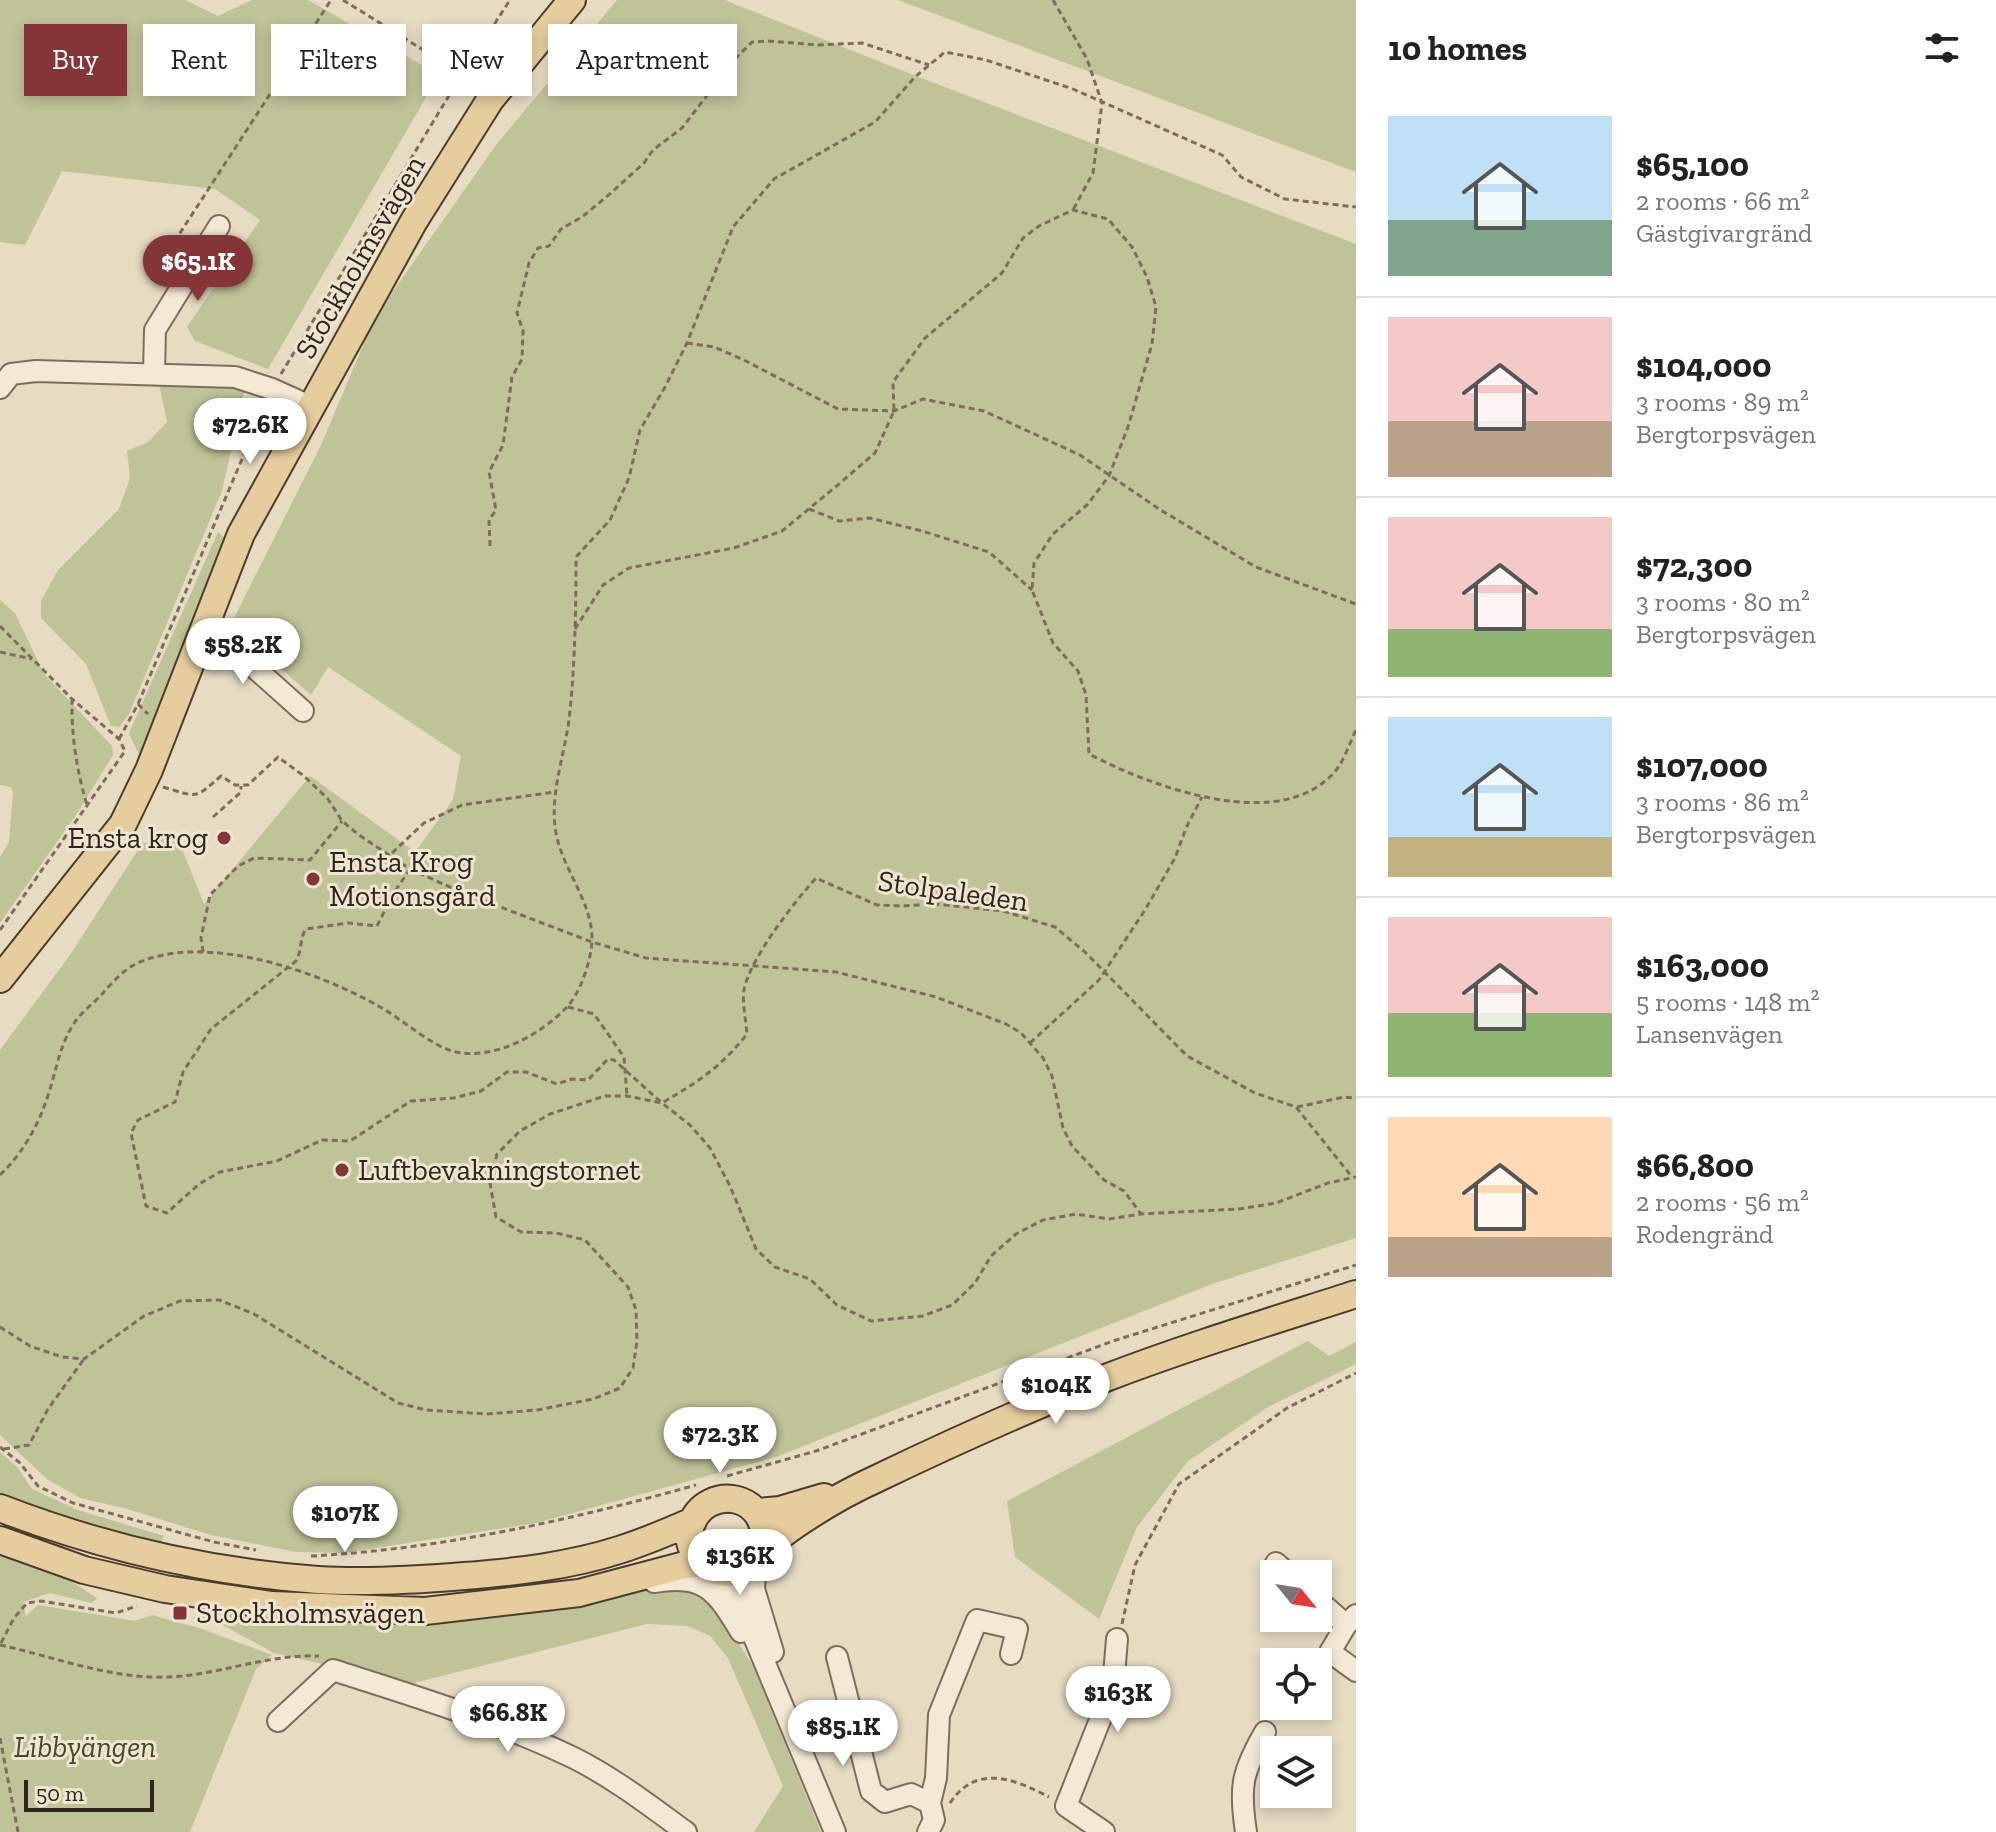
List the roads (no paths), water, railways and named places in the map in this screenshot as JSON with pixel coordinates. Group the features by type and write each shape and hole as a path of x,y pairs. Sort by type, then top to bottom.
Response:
{"main road":[{"name":"Stockholmsvägen","path":"0,979 123,824 149,770 241,534 414,221 490,100 572,0"},
{"path":"0,1540 84,1570 165,1589 272,1605 425,1611 579,1593 681,1566 737,1572 811,1514 867,1483 962,1438 1105,1379 1356,1294"},
{"path":"758,1512 780,1510 867,1483"},
{"path":"709,1567 692,1550 688,1536 701,1510 721,1500 737,1500 749,1504 758,1512 766,1537 760,1556"},
{"path":"0,1508 44,1525 128,1550 214,1566 319,1580 421,1579 521,1572 617,1551 693,1521"}],"street":[{"path":"154,373 155,330 219,226"},
{"path":"0,388 11,374 36,371 235,377 312,407"},
{"path":"205,632 238,653 303,711"},
{"path":"760,1556 754,1589 774,1655 780,1699"},
{"path":"709,1567 734,1589 835,1832"},
{"path":"579,1593 670,1579 692,1579 720,1598 748,1643 763,1677 780,1699"},
{"path":"1332,1608 1351,1620 1330,1652 1356,1671"},
{"path":"928,1832 938,1807 939,1715 977,1620 1017,1629 1011,1654"},
{"path":"1104,1832 1066,1806 1113,1687 1117,1639"},
{"path":"837,1657 871,1791 885,1802 911,1794 938,1807"},
{"path":"278,1721 333,1670 467,1714 575,1759 626,1788 686,1832"},
{"path":"1246,1832 1243,1778 1247,1763 1265,1732"}],"place":[{"name":"Ensta krog","path":"224,838"},
{"name":"Ensta Krog Motionsgård","path":"313,879"},
{"name":"Luftbevakningstornet","path":"342,1170"},
{"name":"Stockholmsvägen","path":"180,1613"}],"park label":[{"name":"Libbyängen","path":"85,1747"}]}
